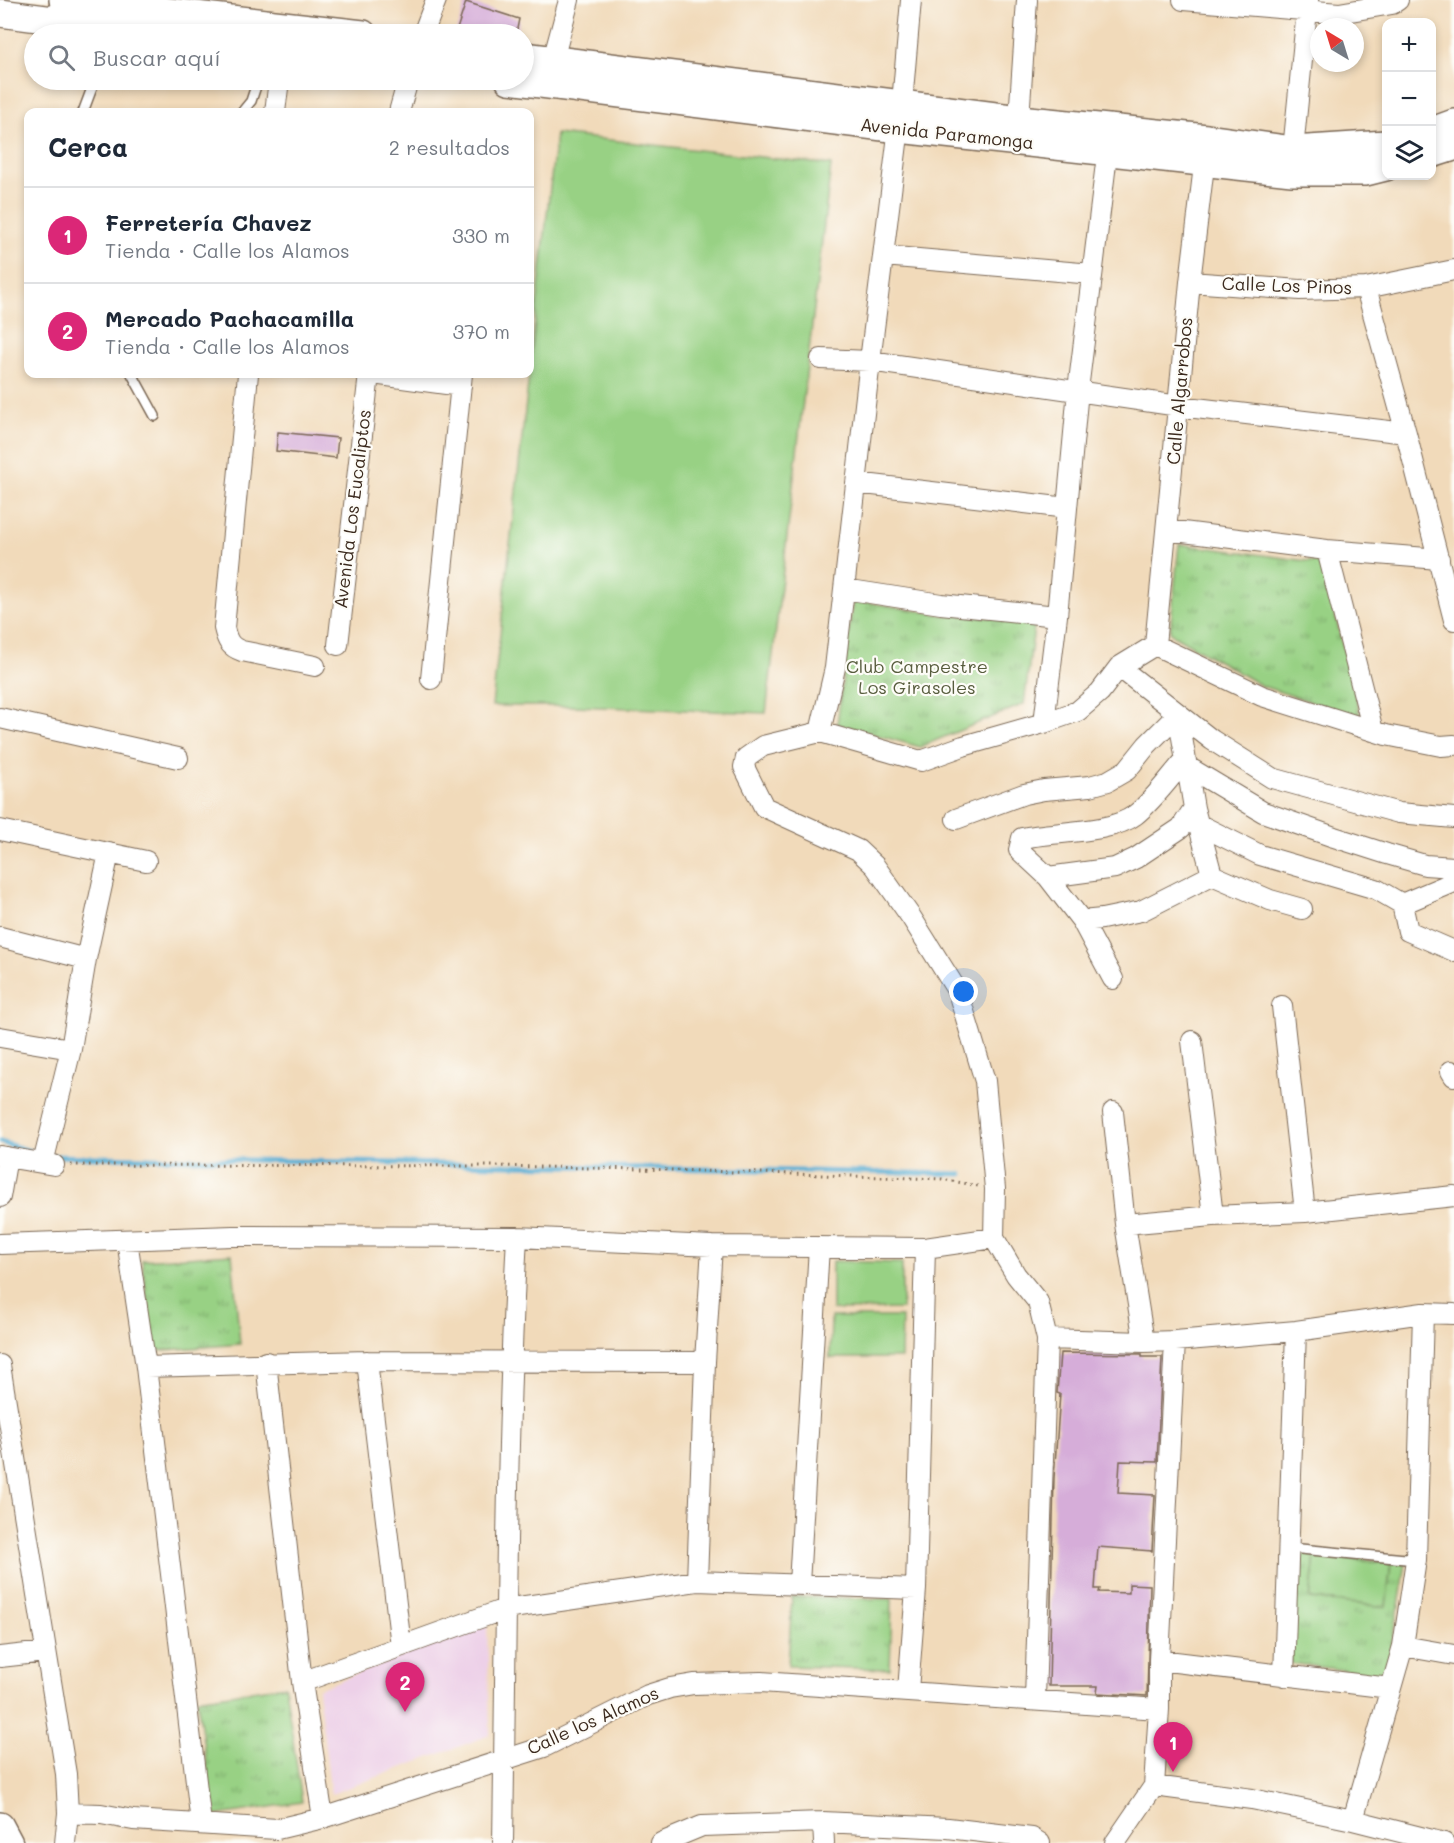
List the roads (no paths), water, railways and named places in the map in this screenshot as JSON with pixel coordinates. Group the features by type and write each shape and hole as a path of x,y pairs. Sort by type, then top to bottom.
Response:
{"street":[{"path":"63,0 128,22"},
{"path":"427,24 436,0"},
{"path":"553,60 569,0"},
{"path":"820,732 835,668 901,116 911,0"},
{"path":"1019,119 1027,0"},
{"path":"1183,0 1308,5 1339,13 1392,4 1398,0"},
{"path":"1293,150 1308,5"},
{"path":"0,13 166,24"},
{"name":"Avenida Paramonga","path":"534,57 901,116 1019,119 1109,140"},
{"name":"Avenida Paramonga","path":"534,82 901,116 1205,150 1293,150 1382,144"},
{"path":"276,108 278,90"},
{"path":"400,108 405,90"},
{"path":"1436,129 1454,123"},
{"path":"1044,723 1057,616 1078,390 1109,140"},
{"path":"1436,152 1454,147"},
{"name":"Avenida Paramonga","path":"1205,150 1292,172 1366,172 1382,168"},
{"name":"Calle Algarrobos","path":"1155,645 1205,150"},
{"path":"884,256 1092,274"},
{"name":"Calle Los Pinos","path":"1190,282 1300,290 1366,288 1454,270"},
{"path":"1366,288 1454,620"},
{"path":"820,359 870,361 1179,406 1406,433"},
{"path":"248,378 224,628 226,639 232,647 242,651 315,666"},
{"name":"Avenida Los Eucaliptos","path":"338,645 371,378"},
{"path":"431,679 462,380 432,378"},
{"path":"856,483 1067,508"},
{"path":"1167,530 1327,550 1438,559"},
{"path":"1327,550 1373,731"},
{"path":"844,589 941,604 1057,616"},
{"path":"1035,1699 1047,1339 1038,1302 1016,1275 994,1238 995,1189 985,1081 958,992 911,917 875,866 858,850 764,807 744,767 746,758 764,746 820,732 921,761 1078,711 1100,692 1119,667 1155,645 1262,696 1373,731 1440,746 1454,745"},
{"path":"1119,667 1212,740 1272,778 1399,813 1454,818"},
{"path":"1178,714 1196,816 1212,875"},
{"path":"956,819 1024,794 1044,789 1090,786 1108,780 1127,770 1178,714"},
{"path":"0,718 178,758"},
{"path":"1187,764 1263,812 1425,865 1454,867"},
{"path":"1113,979 1082,921 1048,877 1018,850 1022,838 1039,834 1087,830 1124,821 1135,815 1187,764"},
{"path":"1048,877 1115,868 1156,847 1196,816"},
{"path":"1196,816 1260,855 1376,889 1402,904 1408,931 1454,951"},
{"path":"0,830 147,861"},
{"path":"0,1197 3,1157 48,1164 86,959 109,853"},
{"path":"1212,875 1270,900 1302,909"},
{"path":"1082,921 1102,920 1141,911 1212,875"},
{"path":"1402,904 1454,882"},
{"path":"0,937 86,959"},
{"path":"1282,1006 1305,1212"},
{"path":"0,1037 71,1049"},
{"path":"1192,1041 1214,1216"},
{"path":"1113,1112 1125,1224 1144,1342"},
{"path":"1125,1224 1214,1216 1305,1212 1454,1196"},
{"path":"0,1244 233,1236 517,1237 712,1246 924,1248 994,1238"},
{"path":"503,1843 510,1361 517,1237"},
{"path":"127,1240 146,1367 201,1823"},
{"path":"697,1581 705,1362 712,1246"},
{"path":"800,1584 819,1247"},
{"path":"908,1690 915,1589 924,1248"},
{"path":"1047,1339 1175,1341 1296,1331 1423,1313 1454,1314"},
{"path":"1353,1820 1403,1646 1416,1560 1423,1313"},
{"path":"1284,1676 1296,1331"},
{"path":"1115,1843 1154,1786 1175,1341"},
{"path":"146,1367 367,1361 705,1362"},
{"path":"367,1361 401,1646"},
{"path":"266,1362 302,1682 322,1818"},
{"path":"0,1365 66,1774 68,1814 65,1843"},
{"path":"302,1682 505,1609 697,1581 915,1589"},
{"path":"1403,1646 1454,1655"},
{"path":"0,1657 45,1652"},
{"path":"1159,1660 1390,1688"},
{"name":"Calle los Alamos","path":"68,1814 101,1814 133,1820 278,1829 322,1818 544,1747 648,1695 694,1684 761,1682 1159,1708"},
{"path":"1154,1786 1252,1799 1353,1820 1444,1843"},
{"path":"823,1822 824,1843"},
{"path":"661,1843 703,1835 823,1822 948,1835 1032,1839 1040,1843"},
{"path":"0,1826 9,1843"}],"lane":[{"path":"84,108 91,90"},
{"path":"245,108 251,101 255,90"},
{"path":"134,378 155,416"},
{"path":"1290,1548 1416,1560"}],"waterway":[{"path":"0,1142 36,1153"},
{"path":"51,1156 962,1174"}],"place":[{"name":"Mercado Pachacamilla","path":"405,1712"},
{"name":"Ferretería Chavez","path":"1173,1772"}],"park label":[{"name":"Club Campestre Los Girasoles","path":"917,677"}]}
